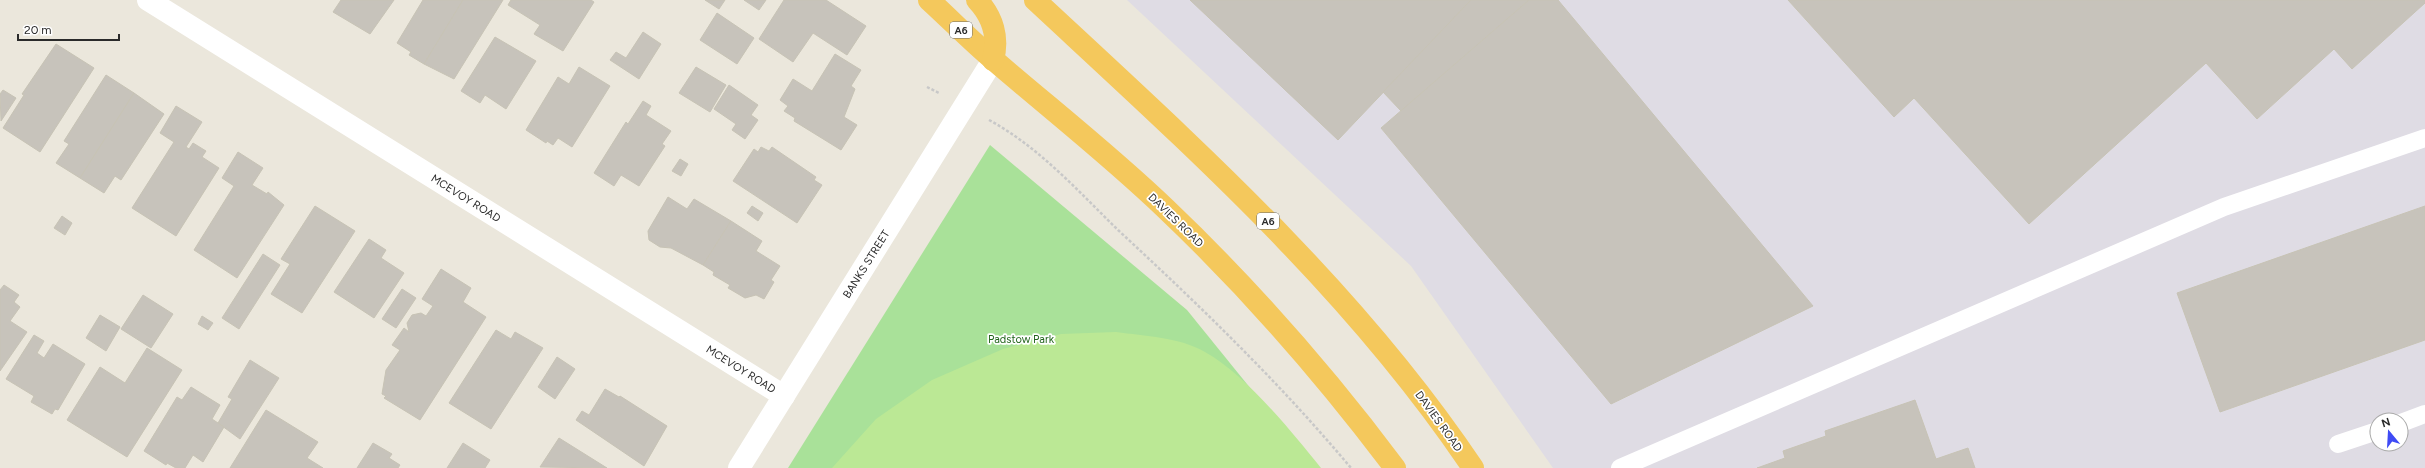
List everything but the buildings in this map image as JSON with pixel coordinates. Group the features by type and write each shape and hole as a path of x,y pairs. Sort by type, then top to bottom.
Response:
{"highway":[{"name":"DAVIES ROAD","path":"929,0 993,60 1083,134 1165,208 1215,257 1273,318 1316,368 1395,468"},
{"path":"977,0 987,13 993,26 996,40 993,60"},
{"name":"DAVIES ROAD","path":"1035,0 1197,150 1266,218 1334,290 1425,401 1472,468"}],"street":[{"name":"MCEVOY ROAD","path":"148,0 784,396"},
{"name":"BANKS STREET","path":"739,468 993,60"}],"lane":[{"path":"1620,468 2224,207 2425,138"},
{"path":"2409,420 2425,414"},
{"path":"2338,444 2369,434"}],"path":[{"path":"927,87 1004,129 1028,146 1051,166 1241,346 1311,420 1351,468"}],"shaded area":[{"path":"1127,0 2425,0 2425,468 1553,468 1411,266"}],"green space":[{"name":"Padstow Park","path":"990,145 1187,310 1315,468 788,468"},
{"path":"1116,332 1162,338 1184,343 1205,352 1221,362 1252,389 1321,468 832,468 876,419 932,380 1003,349 1061,334"}]}
